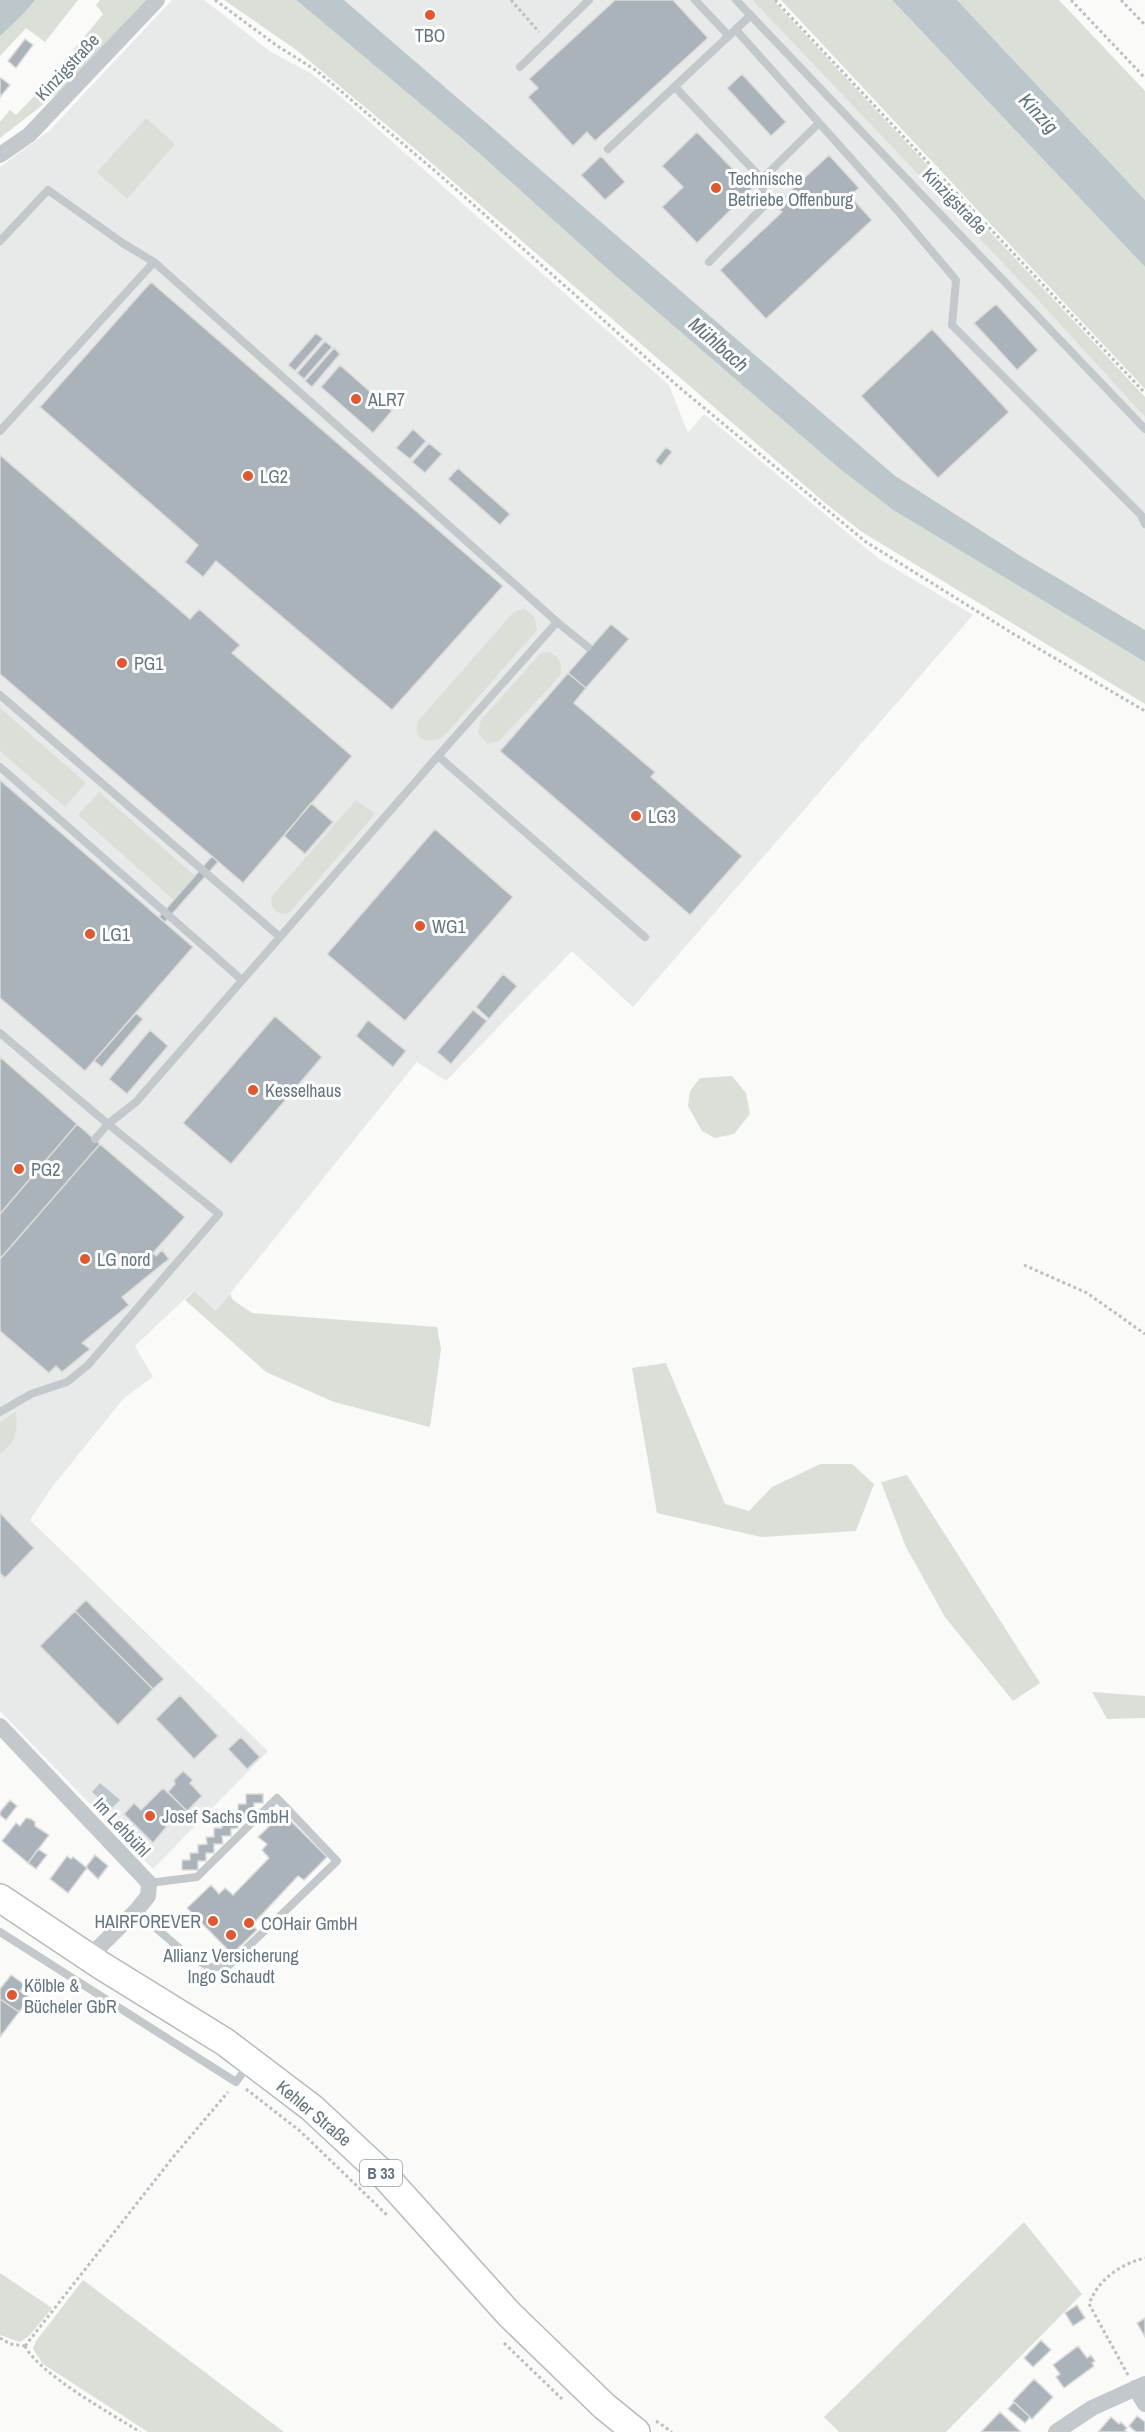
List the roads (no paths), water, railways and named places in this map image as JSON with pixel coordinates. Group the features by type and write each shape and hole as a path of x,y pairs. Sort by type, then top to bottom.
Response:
{"main road":[{"name":"Kehler Straße","path":"0,1898 225,2042 243,2072 312,2108 384,2175 509,2314 604,2406 636,2432"}],"street":[{"name":"Kinzigstraße","path":"0,155 29,135 157,0"},
{"name":"Im Lehbühl","path":"0,1726 149,1883 148,1896 136,1911 89,1957"},
{"path":"1056,2432 1092,2408 1140,2386 1145,2404"}],"lane":[{"path":"520,67 589,0"},
{"path":"695,0 732,33 819,123 956,280 952,326 1141,515 1145,524"},
{"name":"Kinzigstraße","path":"736,0 1145,429"},
{"path":"608,149 751,15"},
{"path":"675,87 762,179 765,206 709,262"},
{"path":"762,179 819,123"},
{"path":"0,241 48,190 124,244 154,262 557,622 588,647"},
{"path":"0,431 154,262"},
{"path":"94,1139 108,1124 136,1102 557,622"},
{"path":"0,695 280,937"},
{"path":"438,756 645,937"},
{"path":"0,767 242,980"},
{"path":"0,1033 219,1214 88,1365 67,1382 32,1394 0,1412"},
{"path":"136,1911 185,1953 209,1967 227,1967 337,1861 277,1798 197,1877 149,1883"},
{"path":"1,1934 243,2072"}],"water":[{"path":"0,0 35,0 0,36"},
{"name":"Mühlbach","path":"296,0 344,0 894,475 1019,555 1145,630 1145,662 893,510 840,469 612,273 471,146"},
{"name":"Kinzig","path":"892,0 957,0 1145,200 1145,267"},
{"path":"100,1783 120,1800 111,1809 92,1792"}],"place":[{"name":"TBO","path":"430,15"},
{"name":"Technische Betriebe Offenburg","path":"716,188"},
{"name":"ALR7","path":"356,399"},
{"name":"LG2","path":"248,476"},
{"name":"PG1","path":"122,663"},
{"name":"LG3","path":"636,816"},
{"name":"WG1","path":"420,926"},
{"name":"LG1","path":"90,934"},
{"name":"Kesselhaus","path":"253,1090"},
{"name":"PG2","path":"19,1169"},
{"name":"LG nord","path":"85,1259"},
{"name":"Josef Sachs GmbH","path":"150,1816"},
{"name":"HAIRFOREVER","path":"213,1921"},
{"name":"COHair GmbH","path":"249,1923"},
{"name":"Allianz Versicherung Ingo Schaudt","path":"231,1935"},
{"name":"Kölble & Bücheler GbR","path":"12,1995"}]}
